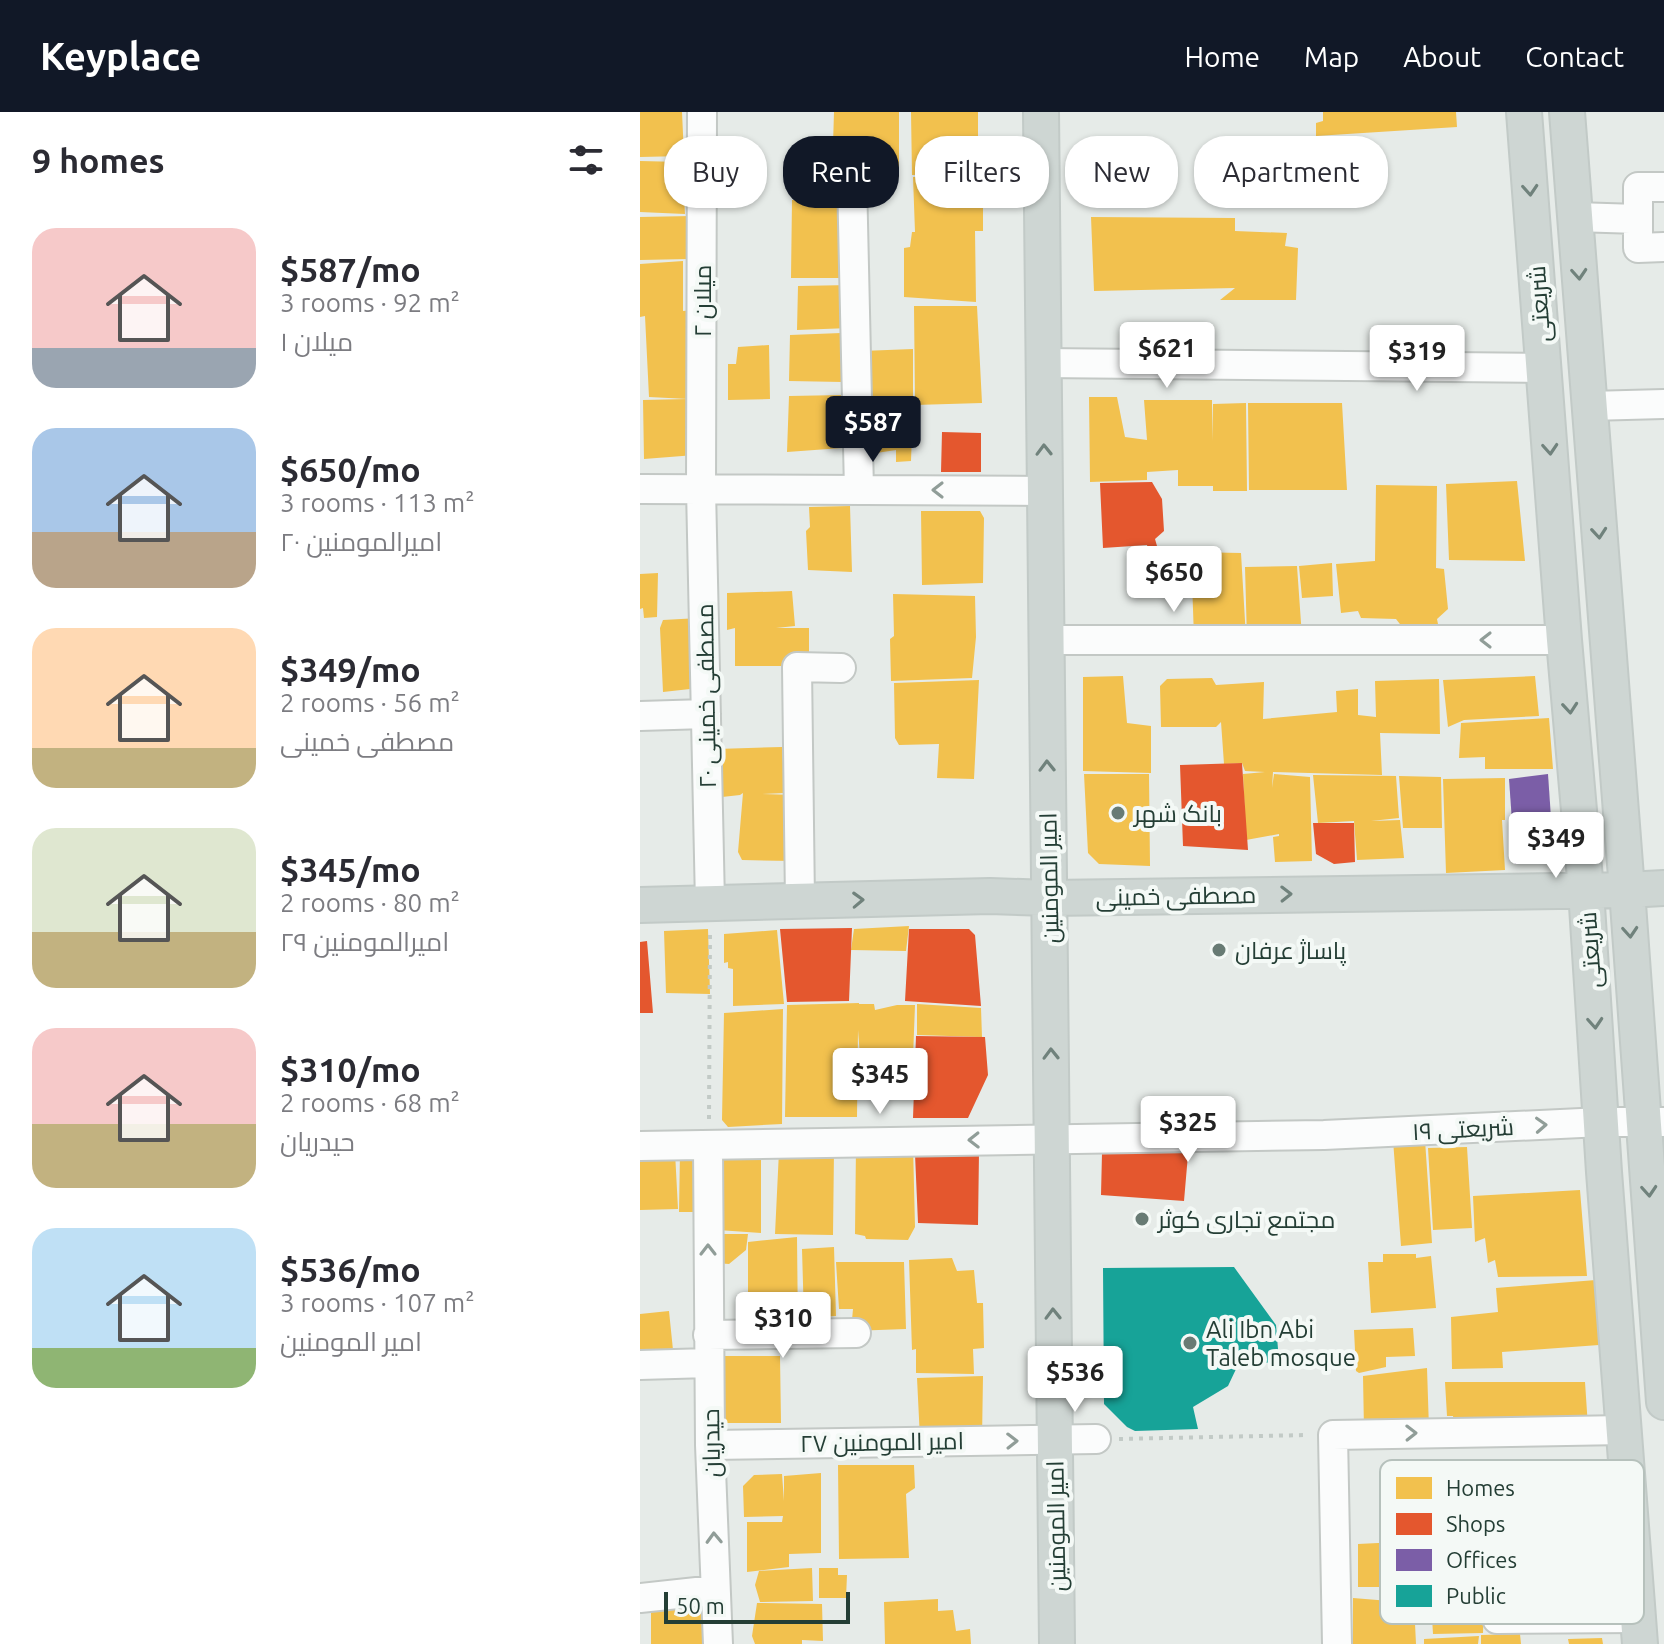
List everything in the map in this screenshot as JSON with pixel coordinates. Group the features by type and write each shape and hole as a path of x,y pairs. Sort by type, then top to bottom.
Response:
{"main road":[{"name":"امیر المومنین","path":"1041,112 1057,1644"},
{"name":"شریعتی","path":"1524,112 1586,890 1626,1460"},
{"name":"شریعتی","path":"1567,112 1627,890 1654,1122 1664,1402"},
{"name":"مصطفی خمینی","path":"640,905 990,896 1049,898 1664,888"}],"street":[{"name":"میلان ۲","path":"701,489 702,112"},
{"path":"1664,187 1638,187 1638,248 1664,247"},
{"path":"853,208 859,490"},
{"path":"1575,217 1638,219"},
{"path":"1043,363 1543,368"},
{"path":"1589,406 1664,404"},
{"path":"640,489 1044,491"},
{"name":"مصطفی خمینی ۲۰","path":"701,489 710,903"},
{"path":"1046,640 1564,640"},
{"path":"800,902 797,667 841,668"},
{"path":"640,716 706,714"},
{"name":"شریعتی ۱۹","path":"640,1146 1324,1135 1654,1122"},
{"name":"حیدریان","path":"708,1146 710,1445 718,1644"},
{"path":"640,1365 709,1349 856,1333"},
{"path":"1337,1644 1333,1435 1624,1430"},
{"name":"امیر المومنین ۲۷","path":"710,1445 1096,1439"},
{"path":"640,1598 715,1590"},
{"path":"1556,1624 1639,1631"}],"path":[{"path":"708,1146 710,903"},
{"path":"1096,1439 1333,1435"}],"building: Homes":[{"path":"640,112 682,112 683,136 664,136 664,156 640,157"},
{"path":"834,112 899,112 899,136 833,136"},
{"path":"911,112 978,112 978,136 915,136 915,175 912,175"},
{"path":"1323,112 1456,112 1457,127 1316,136 1316,123 1323,121"},
{"path":"640,161 664,162 664,208 685,208 685,214 640,212"},
{"path":"913,177 915,208 983,208 983,231 975,231 976,302 904,297 904,248 910,247 912,232 915,232"},
{"path":"792,208 847,208 845,278 791,278"},
{"path":"692,216 689,259 640,260 640,217"},
{"path":"1091,217 1235,218 1235,231 1287,233 1285,246 1298,248 1296,300 1220,300 1235,288 1094,291"},
{"path":"683,261 683,311 695,310 695,455 644,459 643,400 688,399 649,397 645,316 640,317 640,264"},
{"path":"850,285 850,328 797,330 798,286"},
{"path":"914,306 977,306 982,403 915,405"},
{"path":"841,333 843,382 789,381 790,335"},
{"path":"769,345 770,399 728,400 728,364 736,364 738,347"},
{"path":"913,349 913,401 862,399 862,351"},
{"path":"843,395 842,448 787,452 789,396"},
{"path":"1089,397 1117,397 1125,437 1147,440 1144,400 1212,400 1212,441 1213,404 1246,403 1247,491 1213,491 1213,486 1178,486 1178,470 1147,472 1147,480 1090,482"},
{"path":"1248,403 1342,403 1347,490 1249,490"},
{"path":"860,404 913,404 911,461 896,462 896,450 863,455"},
{"path":"1517,481 1525,561 1449,560 1446,484"},
{"path":"1376,485 1437,486 1436,568 1444,569 1448,609 1437,619 1438,624 1430,637 1403,628 1396,619 1361,618 1358,611 1341,613 1336,564 1375,561"},
{"path":"850,506 852,572 808,570 806,531 810,527 809,507"},
{"path":"921,511 980,511 984,518 983,583 922,585"},
{"path":"1191,552 1241,553 1246,638 1194,638"},
{"path":"1332,563 1333,596 1302,598 1299,566"},
{"path":"1297,566 1302,637 1247,639 1245,567"},
{"path":"658,573 657,617 644,618 643,608 640,609 640,574"},
{"path":"792,591 795,626 776,628 809,628 809,664 735,666 735,628 727,630 727,593"},
{"path":"893,594 975,596 976,637 972,678 891,681"},
{"path":"699,618 699,696 690,696 690,689 663,692 660,628 663,620"},
{"path":"1123,676 1127,723 1151,726 1151,773 1083,771 1083,677"},
{"path":"1535,676 1539,716 1464,720 1448,727 1443,680"},
{"path":"1212,678 1216,685 1264,682 1263,719 1337,712 1336,691 1358,689 1358,715 1376,717 1375,681 1439,679 1440,734 1380,733 1382,775 1273,772 1272,788 1274,774 1310,777 1312,861 1275,862 1273,837 1279,834 1246,840 1243,774 1265,772 1245,771 1242,763 1224,764 1221,722 1216,727 1161,727 1160,686 1167,679"},
{"path":"979,680 974,779 937,778 939,744 899,745 895,738 894,683"},
{"path":"1549,718 1553,769 1485,769 1485,757 1459,758 1461,723"},
{"path":"782,747 785,793 761,794 795,795 794,861 742,860 738,852 743,793 722,797 717,749"},
{"name":"بانک شهر","path":"1084,774 1149,774 1150,866 1099,864 1088,853"},
{"path":"1313,775 1396,776 1399,818 1371,821 1400,820 1404,858 1357,860 1354,821 1318,823"},
{"path":"1399,776 1441,777 1442,828 1403,828"},
{"path":"1505,778 1505,820 1502,820 1505,870 1446,873 1443,779"},
{"path":"909,926 906,951 851,950 854,929"},
{"path":"708,929 710,994 666,993 664,931"},
{"path":"777,930 784,1004 733,1006 733,969 728,968 728,962 724,963 724,934"},
{"path":"874,1004 875,1010 915,1005 913,1058 905,1058 895,1069 892,1064 877,1071 872,1064 874,1060 860,1056 858,1030 857,1117 785,1117 787,1005"},
{"path":"917,1004 981,1008 982,1037 917,1035"},
{"path":"783,1009 782,1124 728,1127 722,1120 724,1013"},
{"path":"1393,1140 1425,1140 1432,1243 1401,1246"},
{"path":"856,1146 913,1146 915,1227 908,1240 866,1239 855,1234"},
{"path":"1467,1147 1472,1228 1433,1230 1428,1148"},
{"path":"834,1150 833,1235 775,1234 779,1151"},
{"path":"706,1151 704,1212 679,1212 680,1152"},
{"path":"675,1152 678,1209 640,1210 640,1154"},
{"path":"761,1154 761,1233 718,1230 716,1155"},
{"path":"1580,1190 1587,1276 1498,1277 1495,1260 1488,1263 1485,1238 1475,1242 1473,1196"},
{"path":"715,1234 748,1234 746,1250 729,1264 715,1263"},
{"path":"797,1237 798,1331 748,1331 748,1242"},
{"path":"834,1247 836,1316 804,1318 802,1249"},
{"path":"1383,1254 1416,1254 1416,1258 1431,1256 1436,1308 1371,1313 1368,1262 1383,1262"},
{"path":"952,1258 957,1271 974,1270 977,1303 983,1303 984,1348 973,1349 974,1374 916,1373 916,1349 912,1350 909,1260"},
{"path":"836,1262 904,1262 906,1329 851,1331 853,1309 839,1309"},
{"path":"1596,1280 1599,1345 1502,1352 1503,1368 1452,1369 1451,1317 1498,1312 1496,1288"},
{"path":"669,1311 673,1350 640,1353 640,1314"},
{"path":"1413,1328 1415,1356 1386,1357 1386,1367 1356,1371 1354,1330"},
{"path":"720,1356 780,1356 781,1423 721,1423"},
{"path":"1427,1368 1429,1429 1364,1430 1363,1376"},
{"path":"983,1376 982,1439 920,1439 917,1378"},
{"path":"1445,1382 1585,1382 1588,1427 1455,1430 1453,1416 1447,1416"},
{"path":"838,1465 914,1465 915,1488 906,1494 909,1558 839,1559"},
{"path":"821,1473 821,1553 789,1554 789,1567 747,1572 747,1522 782,1522 783,1516 744,1517 743,1486 754,1475 782,1474 784,1501 784,1476"},
{"path":"1380,1543 1380,1587 1358,1587 1358,1544"},
{"path":"812,1568 813,1601 760,1602 755,1585 759,1571"},
{"path":"819,1568 838,1568 838,1575 847,1575 846,1598 819,1598"},
{"path":"698,1598 710,1607 710,1644 651,1644 651,1604"},
{"path":"1353,1598 1380,1600 1380,1624 1415,1624 1416,1644 1353,1644"},
{"path":"938,1599 938,1611 953,1610 956,1631 970,1629 971,1644 885,1644 884,1602"},
{"path":"757,1603 822,1604 823,1641 755,1644 752,1636"},
{"path":"1432,1624 1483,1624 1483,1633 1433,1634"},
{"path":"1520,1634 1521,1644 1481,1644 1481,1635"},
{"path":"1479,1636 1478,1644 1424,1644 1424,1639"},
{"path":"1602,1638 1603,1644 1569,1644 1568,1639"}],"building: Shops":[{"path":"942,432 981,433 981,472 941,472"},
{"path":"1152,482 1162,499 1164,531 1155,539 1157,546 1148,549 1147,545 1103,548 1100,483"},
{"path":"1242,763 1248,850 1183,846 1180,765"},
{"path":"1313,823 1354,823 1355,862 1334,864 1316,854"},
{"path":"852,928 849,1001 787,1002 780,929"},
{"path":"909,929 969,929 975,935 981,1006 905,1001"},
{"path":"647,941 653,1013 640,1013 640,942"},
{"path":"916,1036 985,1037 988,1075 968,1118 913,1118"},
{"path":"1118,1141 1189,1143 1184,1201 1101,1195 1102,1153"},
{"path":"979,1152 978,1225 918,1223 915,1154"}],"building: Offices":[{"path":"1548,774 1554,862 1515,864 1509,779"}],"building: Public":[{"name":"Ali Ibn Abi Taleb mosque","path":"1234,1267 1276,1325 1279,1361 1237,1367 1228,1386 1193,1407 1198,1429 1135,1431 1127,1427 1104,1404 1103,1268"}],"place":[{"name":"بانک شهر","path":"1118,813"},
{"name":"پاساژ عرفان","path":"1219,950"},
{"name":"مجتمع تجاری کوثر","path":"1142,1219"},
{"name":"Ali Ibn Abi Taleb mosque","path":"1190,1343"}]}
